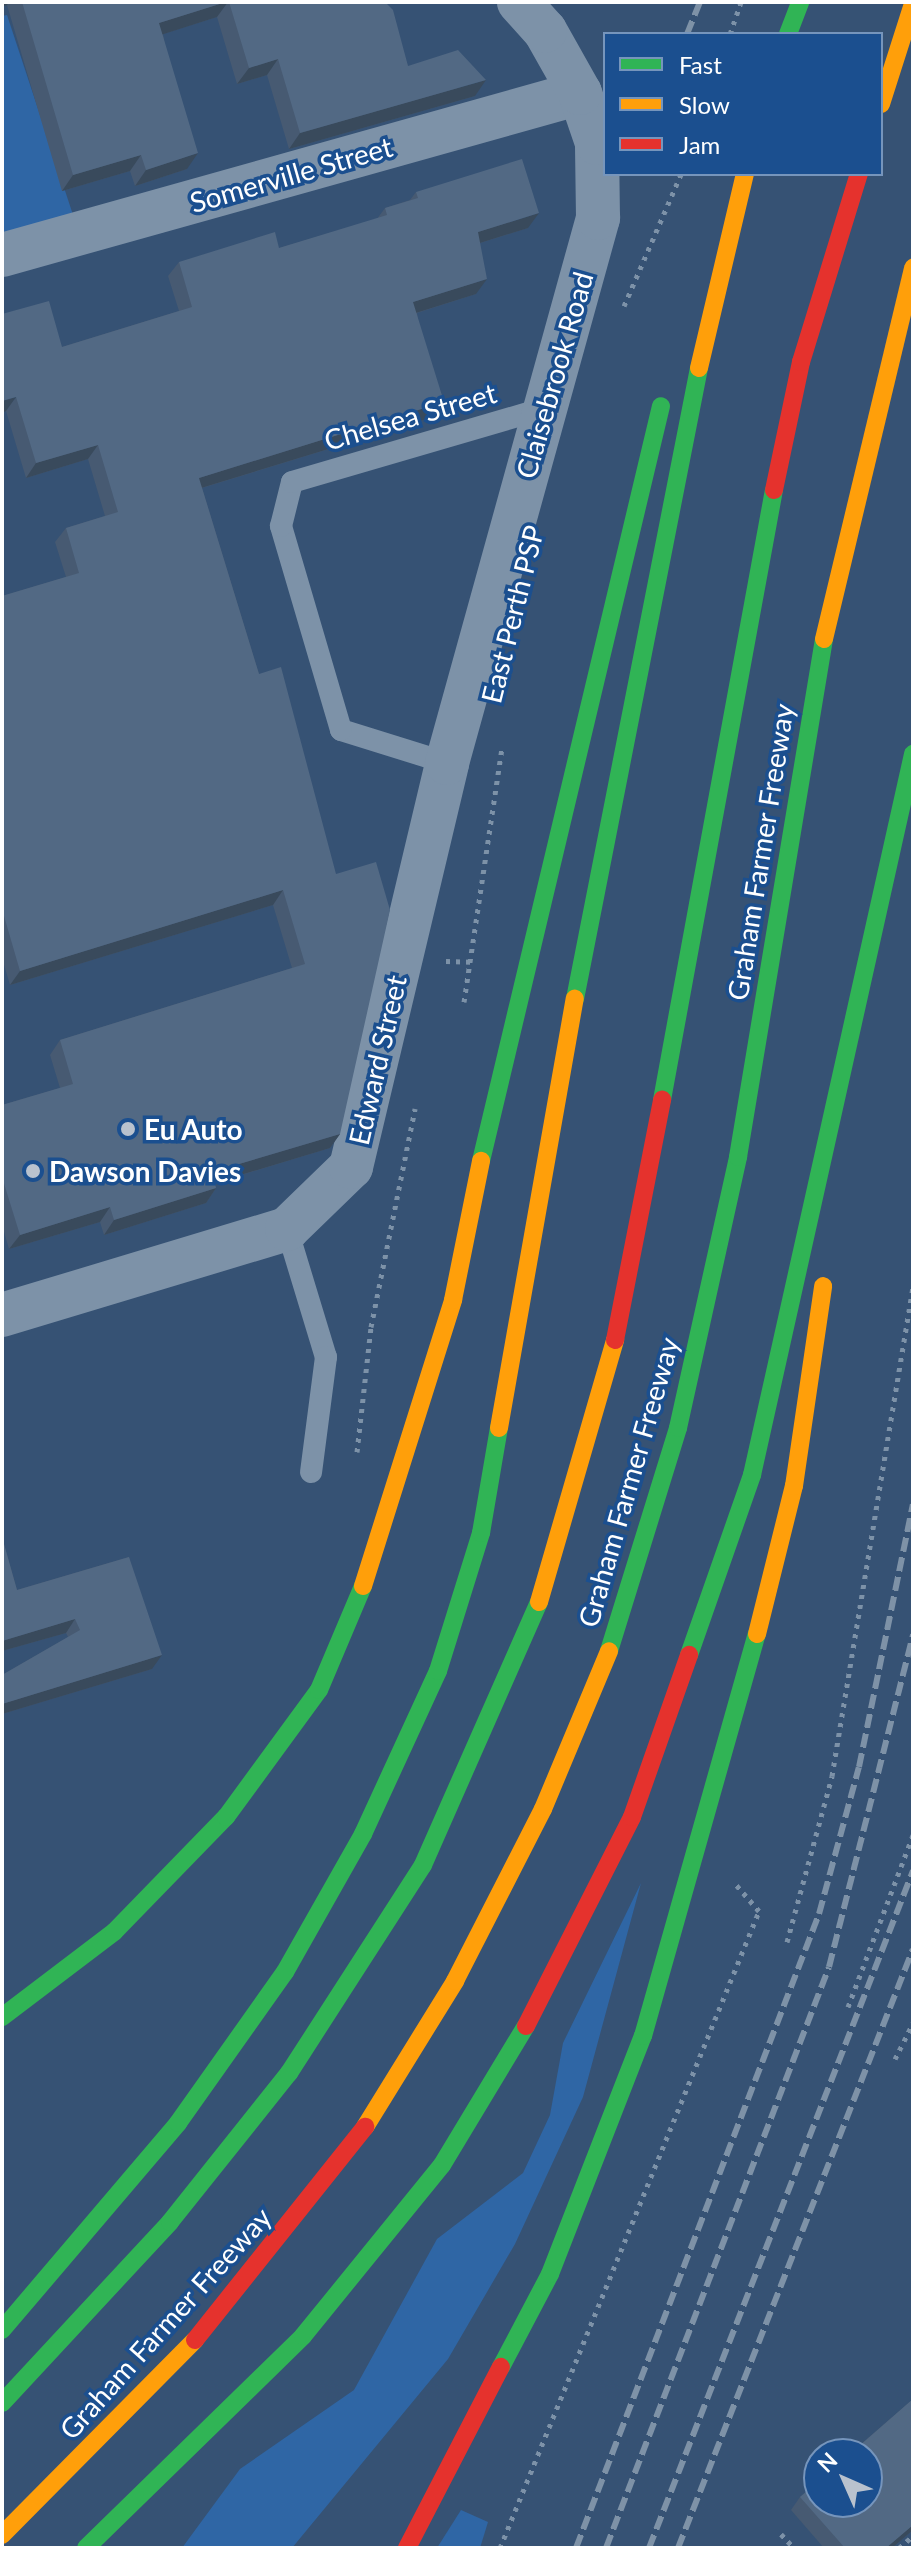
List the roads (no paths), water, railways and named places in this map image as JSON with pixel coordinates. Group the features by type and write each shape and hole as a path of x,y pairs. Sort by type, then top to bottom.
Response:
{"highway":[{"path":"789,32 800,2"},
{"path":"883,98 913,4"},
{"path":"695,292 736,176"},
{"path":"2,2330 178,2123 285,1972 363,1834 438,1671 481,1533 623,731 672,481 745,176"},
{"name":"Graham Farmer Freeway","path":"2,2403 170,2222 289,2073 423,1865 536,1613 598,1417 647,1189 742,636 801,362 858,176"},
{"name":"Graham Farmer Freeway","path":"2,2535 164,2375 250,2278 361,2134 455,1981 543,1809 617,1632 678,1428 738,1157 831,594 913,267"},
{"path":"2,2017 114,1932 226,1817 319,1690 378,1550 453,1300 562,796 668,382"},
{"path":"86,2548 303,2336 374,2252 499,2080 569,1951 632,1817 752,1475 865,995 913,754"},
{"path":"834,1210 865,995"},
{"path":"407,2548 438,2479 550,2274 643,2036 716,1794 794,1486 825,1271"},
{"path":"383,2548 438,2479"}],"street":[{"name":"Claisebrook Road","path":"447,763 598,218 597,143 580,93 545,31 519,2"},
{"name":"Somerville Street","path":"2,255 580,93"},
{"name":"Edward Street","path":"2,1315 287,1229 351,1167 447,763"}],"lane":[{"name":"Chelsea Street","path":"447,763 341,730 281,526 292,482 545,408"},
{"path":"287,1229 326,1357 311,1472"}],"railway":[{"path":"688,32 700,2"},
{"path":"576,2548 819,1914 859,1767 913,1505"},
{"path":"606,2548 829,1967 913,1634"},
{"path":"649,2548 913,1871"},
{"path":"678,2548 913,1949"}],"place":[{"name":"Eu Auto","path":"128,1129"},
{"name":"Dawson Davies","path":"33,1171"}]}
